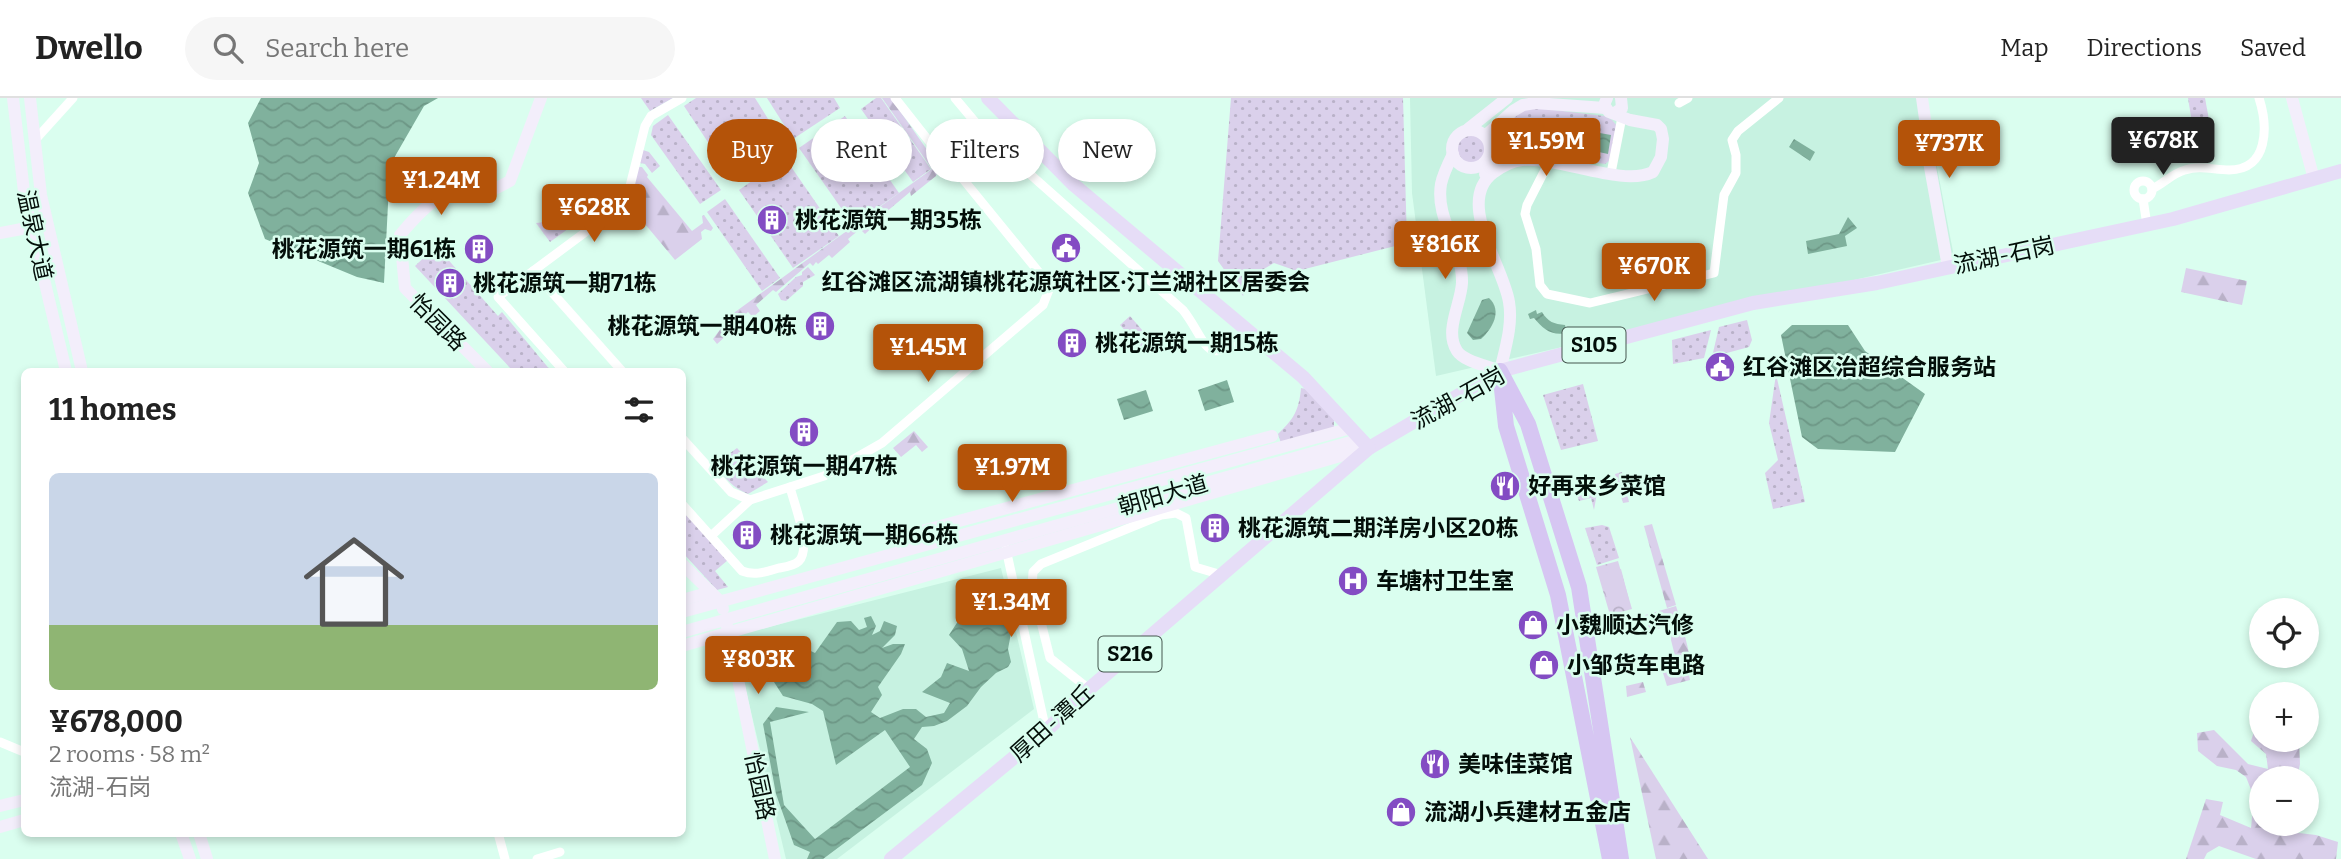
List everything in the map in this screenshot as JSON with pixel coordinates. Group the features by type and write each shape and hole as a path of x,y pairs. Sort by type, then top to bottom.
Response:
{"highway":[{"path":"1500,371 1506,426 1558,595 1610,859"},
{"path":"1500,371 1528,424 1579,587 1621,859"}],"main road":[{"path":"988,98 1074,185 1303,377 1360,438"},
{"name":"流湖-石岗","path":"1360,438 1500,371 1753,303 1877,283 2147,225 2341,171"},
{"name":"厚田-潭丘","path":"891,859 1046,731 1089,689 1222,575 1360,438"}],"street":[{"name":"温泉大道","path":"13,98 25,200 65,368"},
{"name":"温泉大道","path":"30,98 47,227 81,368"},
{"path":"35,140 73,98"},
{"name":"怡园路","path":"484,368 405,288 400,235 414,218 451,191 470,187 487,193 510,181 541,98"},
{"path":"561,368 498,297 626,202 645,126 651,116 682,98"},
{"path":"895,98 926,137"},
{"path":"954,98 972,119"},
{"path":"1500,371 1466,352 1458,338 1465,294 1466,263 1463,247 1449,213 1446,184 1455,158 1453,141 1456,136 1507,98"},
{"path":"1549,162 1525,214 1536,249 1538,278 1542,291 1590,303 1714,273 1724,195 1736,173 1736,155 1732,140 1738,131 1779,98"},
{"path":"1922,98 1926,145 1948,267"},
{"path":"2152,189 2147,182 2141,181 2136,183 2134,192 2137,197 2148,197 2152,189 2182,170 2206,167 2231,170 2252,163 2257,157 2266,130 2259,98"},
{"path":"2292,98 2314,178"},
{"path":"1455,158 1466,167 1478,167 1488,159 1490,145 1523,104 1620,108 1657,125 1661,129 1663,139 1657,168 1645,176 1635,178 1549,162 1502,158 1490,145 1474,129 1468,129"},
{"path":"1613,174 1620,108"},
{"path":"1490,145 1495,161 1480,180 1473,198 1476,227 1502,286 1506,312 1500,371"},
{"path":"1500,371 1510,325 1510,306 1507,289 1482,232 1480,200 1485,180 1490,175 1501,167 1523,160"},
{"path":"711,536 750,500 824,476 882,443 1043,305 1050,287 965,182"},
{"path":"1039,182 1183,310 1202,343 1208,348 1223,351 1249,332"},
{"path":"2143,199 2147,225"},
{"path":"0,233 32,226"},
{"path":"533,271 619,368"},
{"path":"922,531 1272,436"},
{"path":"1089,689 1050,659 1032,586 1033,572 1041,564 1107,530 1360,438"},
{"name":"朝阳大道","path":"686,631 727,626 1004,540 1360,438"},
{"name":"朝阳大道","path":"686,611 1360,438"},
{"path":"686,442 731,492 750,500"},
{"path":"686,508 742,571 750,574 799,561 805,545 790,487"},
{"path":"686,644 727,626 1176,513 1186,518 1195,566 1222,575"},
{"path":"1093,515 1107,530"},
{"path":"1004,540 1046,731"},
{"path":"686,568 721,602"},
{"path":"686,599 711,592"},
{"name":"怡园路","path":"721,602 775,859"},
{"path":"0,742 21,751"},
{"path":"0,806 21,801"},
{"path":"0,827 21,821"},
{"path":"182,837 190,859"},
{"path":"200,837 207,859"},
{"path":"499,837 505,859"},
{"path":"537,859 560,852"}],"shaded area":[{"path":"1410,98 1924,98 1954,257 1436,376 1412,193"},
{"path":"1001,568 1034,709 837,859 786,859 733,636"}],"green space":[{"path":"641,98 673,98 650,111"},
{"path":"696,98 755,98 768,119 707,119 707,141 684,106"},
{"path":"767,98 834,98 840,108 823,119 811,119 811,127 797,136 797,119 780,119"},
{"path":"876,98 881,98 896,119 868,119 861,109"},
{"path":"882,98 891,98 906,119 897,119"},
{"path":"1231,98 1403,98 1407,243 1297,271 1274,263 1255,274 1243,296 1218,261"},
{"path":"2188,98 2205,98 2209,120 2192,123"},
{"path":"1537,108 1604,116 1612,120 1617,126 1609,161 1605,164 1544,154 1507,153 1501,150 1496,132 1524,109"},
{"path":"668,115 707,170 707,182 715,182 721,190 700,204 651,135 653,126"},
{"path":"912,128 926,148 926,160 912,141"},
{"path":"1472,132 1483,137 1488,148 1483,159 1472,164 1461,159 1456,148 1461,137"},
{"path":"811,140 811,165 799,148"},
{"path":"912,142 926,162 926,173 913,182"},
{"path":"643,150 649,152 660,166 652,173 645,164 640,163"},
{"path":"638,167 642,167 647,177 692,231 703,223 704,215 713,228 711,231 705,229 701,232 702,239 675,260 630,206"},
{"path":"926,173 926,182 928,182 911,196 910,192 885,213 883,211 880,214 883,218 865,234 860,229 832,258 829,255 813,266 810,263 776,292 773,290 756,305 760,311 753,317 748,312 725,332 727,335 717,344 713,339 731,315"},
{"path":"797,175 839,236 793,268 739,190 750,182 797,182"},
{"path":"823,182 891,182 899,193 853,225"},
{"path":"725,199 780,278 762,291 707,212"},
{"path":"583,218 550,242 536,223"},
{"path":"436,246 498,316 502,312 549,368 510,368 415,266"},
{"path":"808,267 815,275 803,282 803,286 786,301 781,300 778,294"},
{"path":"2186,268 2247,281 2242,305 2181,292"},
{"path":"1130,316 1143,331 1148,347 1141,348 1120,325"},
{"path":"1747,320 1752,340 1749,347 1712,357 1719,327"},
{"path":"1711,330 1704,358 1673,364 1672,340"},
{"path":"1776,374 1805,502 1773,509 1765,473 1778,460 1769,423"},
{"path":"1583,384 1598,441 1561,450 1543,395"},
{"path":"1301,388 1306,389 1334,416 1334,428 1281,443 1278,434 1295,414"},
{"path":"914,431 928,447 922,452 916,445 901,457 893,448"},
{"path":"737,448 768,482 748,494 730,483 717,467 718,462"},
{"path":"1622,472 1629,502 1623,503 1615,474"},
{"path":"1598,487 1594,510 1591,498 1579,501 1576,493"},
{"path":"686,512 728,560 715,571 728,587 717,590 686,556"},
{"path":"1652,524 1676,605 1667,608 1644,526"},
{"path":"1602,525 1609,527 1619,558 1597,565 1585,528"},
{"path":"1618,561 1632,609 1610,615 1596,567"},
{"path":"1621,569 1629,600 1609,606 1600,574"},
{"path":"1676,606 1681,622 1650,631 1645,615"},
{"path":"1682,624 1691,661 1677,664 1671,640 1672,627"},
{"path":"1669,667 1689,675 1690,680 1667,686 1663,673"},
{"path":"1643,682 1646,692 1627,697 1626,686"},
{"path":"2214,730 2248,764 2256,766 2249,766 2249,784 2246,777 2236,770 2217,766 2198,751 2197,733"},
{"path":"1630,737 1708,859 1656,859"},
{"path":"2264,752 2300,752 2300,766 2268,766"},
{"path":"2206,799 2223,802 2220,815 2249,827 2249,836 2319,836 2338,842 2336,859 2256,859 2219,846 2207,853 2204,859 2186,859"}],"water":[{"path":"261,98 438,98 424,106 390,165 384,283 357,277 265,239 248,193 259,163 248,123"},
{"path":"1559,122 1566,122 1566,127 1611,135 1608,154 1562,144 1559,150 1554,147 1548,132"},
{"path":"1794,139 1815,152 1810,161 1789,147"},
{"path":"1848,217 1857,228 1845,236 1847,246 1808,254 1806,241 1839,234"},
{"path":"1489,298 1495,308 1494,320 1481,339 1473,340 1467,333 1482,300"},
{"path":"1536,310 1537,314 1542,312 1552,322 1565,325 1567,333 1552,332 1534,318 1530,319 1528,314"},
{"path":"1792,325 1848,325 1865,351 1925,394 1895,452 1818,449 1802,437 1781,335"},
{"path":"1227,380 1234,402 1205,411 1198,390"},
{"path":"1146,390 1153,411 1124,420 1117,399"},
{"path":"964,612 980,612 1013,623 1008,649 1011,662 1008,667 996,673 967,706 947,721 922,727 914,739 927,749 932,763 922,785 823,859 807,859 810,852 794,845 776,794 763,724 776,707 809,712 770,722 784,805 815,839 910,767 885,730 836,765 823,711 812,704 783,696 774,682 760,677 761,655 778,653 798,645 815,653 837,622 851,621 859,630 867,627 864,618 871,616 876,626 872,635 880,631 884,621 897,626 895,635 882,648 905,644 878,687 882,695 871,712 880,718 903,709 916,709 926,717 944,713 950,703 922,692 941,677 947,663 969,671 962,649 949,635"}],"place":[{"name":"桃花源筑一期35栋","path":"772,220"},
{"name":"红谷滩区流湖镇桃花源筑社区·汀兰湖社区居委会","path":"1066,248"},
{"name":"桃花源筑一期61栋","path":"479,249"},
{"name":"桃花源筑一期71栋","path":"450,283"},
{"name":"桃花源筑一期40栋","path":"820,326"},
{"name":"桃花源筑一期15栋","path":"1072,343"},
{"name":"红谷滩区治超综合服务站","path":"1720,367"},
{"name":"桃花源筑一期47栋","path":"804,432"},
{"name":"好再来乡菜馆","path":"1505,486"},
{"name":"桃花源筑二期洋房小区20栋","path":"1215,528"},
{"name":"桃花源筑一期66栋","path":"747,535"},
{"name":"车塘村卫生室","path":"1353,581"},
{"name":"小魏顺达汽修","path":"1533,625"},
{"name":"小邹货车电路","path":"1544,665"},
{"name":"美味佳菜馆","path":"1435,764"},
{"name":"流湖小兵建材五金店","path":"1401,812"}]}
